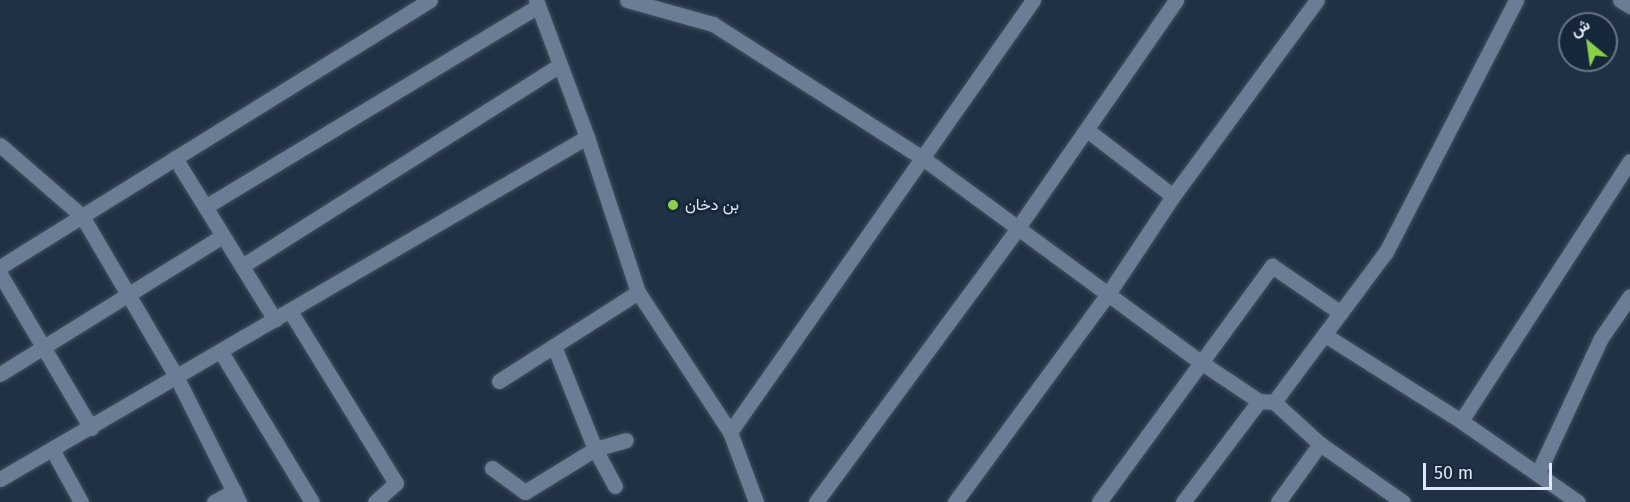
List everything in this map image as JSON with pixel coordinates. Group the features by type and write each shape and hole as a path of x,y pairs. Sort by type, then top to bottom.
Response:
{"street":[{"path":"0,267 430,0"},
{"path":"627,0 713,24 924,159 1199,361 1266,402 1320,444 1403,502"},
{"path":"730,432 924,159 1033,0"},
{"path":"816,502 1017,229 1176,0"},
{"path":"954,502 1108,294 1173,196 1317,0"},
{"path":"1184,502 1266,402 1325,335 1386,252 1516,0"},
{"path":"1620,0 1630,6"},
{"path":"205,207 537,3 587,137 638,292 730,432 756,502"},
{"path":"242,266 560,65"},
{"path":"1087,130 1173,196"},
{"path":"0,478 53,451 587,137"},
{"path":"0,145 82,216 177,378 236,497 214,502"},
{"path":"175,158 275,320"},
{"path":"1461,421 1630,161"},
{"path":"0,374 223,236"},
{"path":"1099,502 1199,361 1272,266 1341,313"},
{"path":"0,274 91,428"},
{"path":"499,381 638,292"},
{"path":"1538,473 1601,338 1630,296"},
{"path":"290,311 396,483 375,502"},
{"path":"1325,335 1461,421 1578,502"},
{"path":"554,346 595,448 615,486"},
{"path":"221,352 312,502"},
{"path":"492,468 525,492 595,448 626,440"},
{"path":"1278,502 1320,444"},
{"path":"53,451 81,502"}],"place":[{"name":"بن دخان","path":"673,205"}]}
